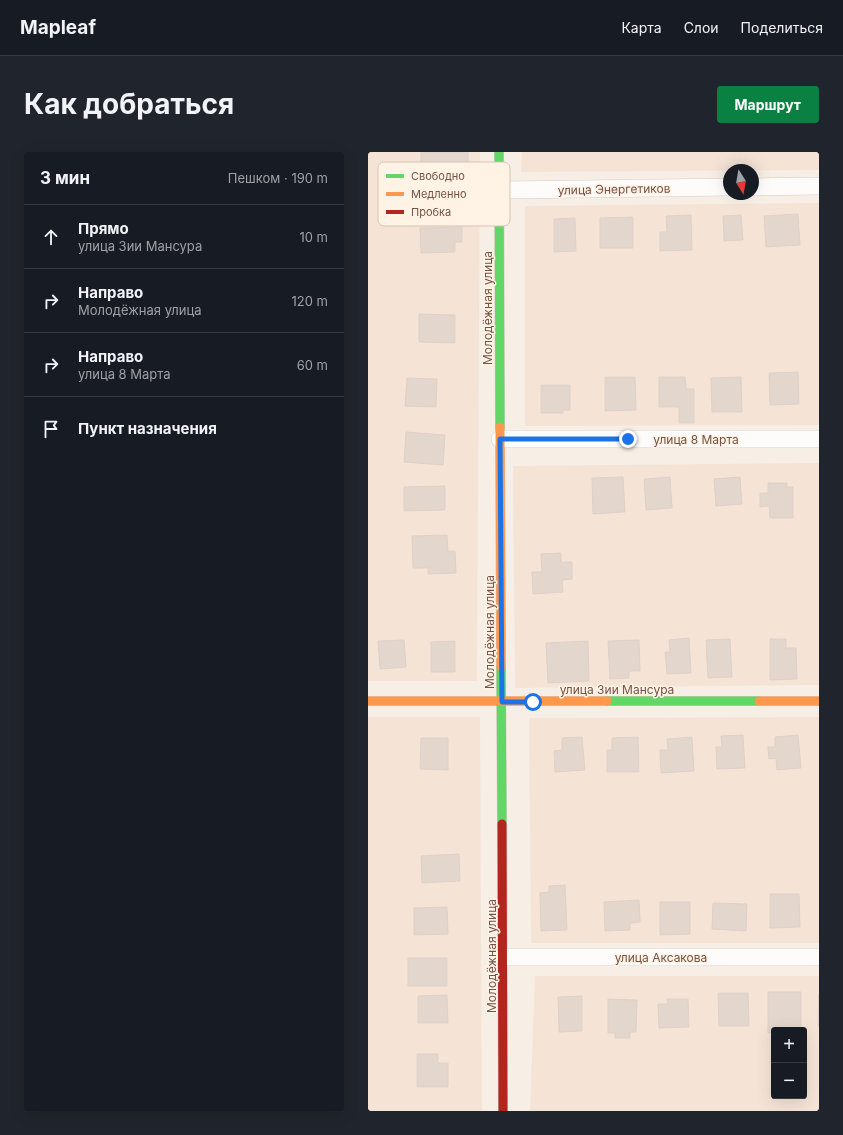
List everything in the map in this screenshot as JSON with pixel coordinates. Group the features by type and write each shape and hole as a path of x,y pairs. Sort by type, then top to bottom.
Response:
{"street":[{"name":"Молодёжная улица","path":"499,152 499,162"},
{"path":"759,187 819,186"},
{"name":"улица Энергетиков","path":"510,190 723,187"},
{"name":"Молодёжная улица","path":"498,226 503,1111"},
{"name":"улица 8 Марта","path":"500,439 819,439"},
{"name":"улица Зии Мансура","path":"368,701 819,701"},
{"name":"улица Аксакова","path":"503,957 819,957"}],"shaded area":[{"path":"368,152 480,152 480,162 378,162 378,226 480,226 477,681 368,681"},
{"path":"522,152 819,152 819,170 759,170 759,164 723,164 723,171 521,172"},
{"path":"819,203 819,425 525,426 525,206"},
{"path":"819,463 819,685 515,688 513,466"},
{"path":"368,717 480,717 482,1111 368,1111"},
{"path":"819,717 819,943 531,943 529,718"},
{"path":"535,976 819,976 819,1111 530,1111"}],"building":[{"path":"421,152 468,152 468,162 421,162"},
{"path":"798,214 800,245 766,247 764,216"},
{"path":"691,215 692,250 660,251 660,232 667,232 666,216"},
{"path":"741,215 743,240 724,241 723,216"},
{"path":"633,217 633,248 600,248 600,218"},
{"path":"575,218 576,251 554,252 554,219"},
{"path":"462,227 462,242 455,242 455,252 421,253 420,228"},
{"path":"419,314 455,315 455,343 419,342"},
{"path":"798,372 799,404 770,405 769,373"},
{"path":"605,377 635,377 636,410 605,411"},
{"path":"659,377 685,377 686,389 694,389 694,423 679,423 679,407 659,407"},
{"path":"741,377 742,412 712,412 711,378"},
{"path":"407,378 437,379 436,407 405,406"},
{"path":"541,385 570,385 570,410 563,410 563,413 541,413"},
{"path":"406,432 445,435 443,465 404,462"},
{"path":"623,477 625,512 593,514 592,478"},
{"path":"670,477 672,508 646,510 644,479"},
{"path":"740,477 742,504 716,506 714,479"},
{"path":"768,483 787,483 787,487 793,487 793,518 770,518 769,506 760,507 760,493 768,493"},
{"path":"445,486 445,510 404,511 404,487"},
{"path":"447,535 448,551 455,551 456,573 428,574 428,568 413,568 412,536"},
{"path":"561,553 561,562 572,562 572,579 562,580 563,592 533,594 532,572 542,572 541,554"},
{"path":"689,638 691,673 667,674 665,652 670,652 669,640"},
{"path":"730,639 732,677 708,678 706,640"},
{"path":"770,639 786,639 786,648 796,648 797,679 770,680"},
{"path":"404,640 406,667 380,669 378,641"},
{"path":"639,640 640,671 629,671 629,678 610,679 608,641"},
{"path":"455,641 455,672 431,672 431,642"},
{"path":"588,641 589,681 548,683 546,643"},
{"path":"743,735 745,768 717,769 716,747 722,747 721,736"},
{"path":"798,735 801,768 777,770 776,758 769,759 768,747 775,747 775,737"},
{"path":"582,737 585,770 555,772 554,751 562,750 562,738"},
{"path":"638,737 639,772 607,772 607,750 612,750 612,738"},
{"path":"692,737 694,771 661,773 660,750 668,750 667,739"},
{"path":"421,738 448,738 448,770 420,769"},
{"path":"459,854 460,881 422,883 421,856"},
{"path":"565,885 567,930 541,931 540,893 549,892 549,886"},
{"path":"770,894 799,894 800,927 770,928"},
{"path":"639,900 640,922 630,923 630,930 605,931 604,902"},
{"path":"660,902 690,902 690,934 660,935"},
{"path":"713,903 747,904 746,931 712,929"},
{"path":"447,907 448,934 414,935 414,908"},
{"path":"408,958 447,958 447,986 408,986"},
{"path":"768,992 801,992 801,1027 771,1027 771,1033 768,1033"},
{"path":"718,993 748,993 749,1026 719,1026"},
{"path":"819,994 819,1026 818,1026"},
{"path":"447,995 448,1023 418,1023 418,996"},
{"path":"582,996 582,1031 559,1032 558,997"},
{"path":"608,999 637,1000 636,1032 630,1032 630,1038 615,1038 615,1033 608,1033"},
{"path":"667,999 688,999 689,1027 659,1028 658,1004 668,1004"},
{"path":"417,1054 438,1054 438,1063 448,1063 448,1087 417,1087"}],"traffic: fast":[{"path":"499,152 499,162"},
{"path":"499,226 500,427"},
{"path":"501,667 502,824"},
{"path":"607,701 759,701"}],"traffic: slow":[{"path":"500,427 501,667"},
{"path":"368,701 607,701"},
{"path":"759,701 819,701"}],"traffic: jam":[{"path":"502,824 503,1111"}],"route":[{"path":"533,702 502,702 500,439 628,439"}]}
